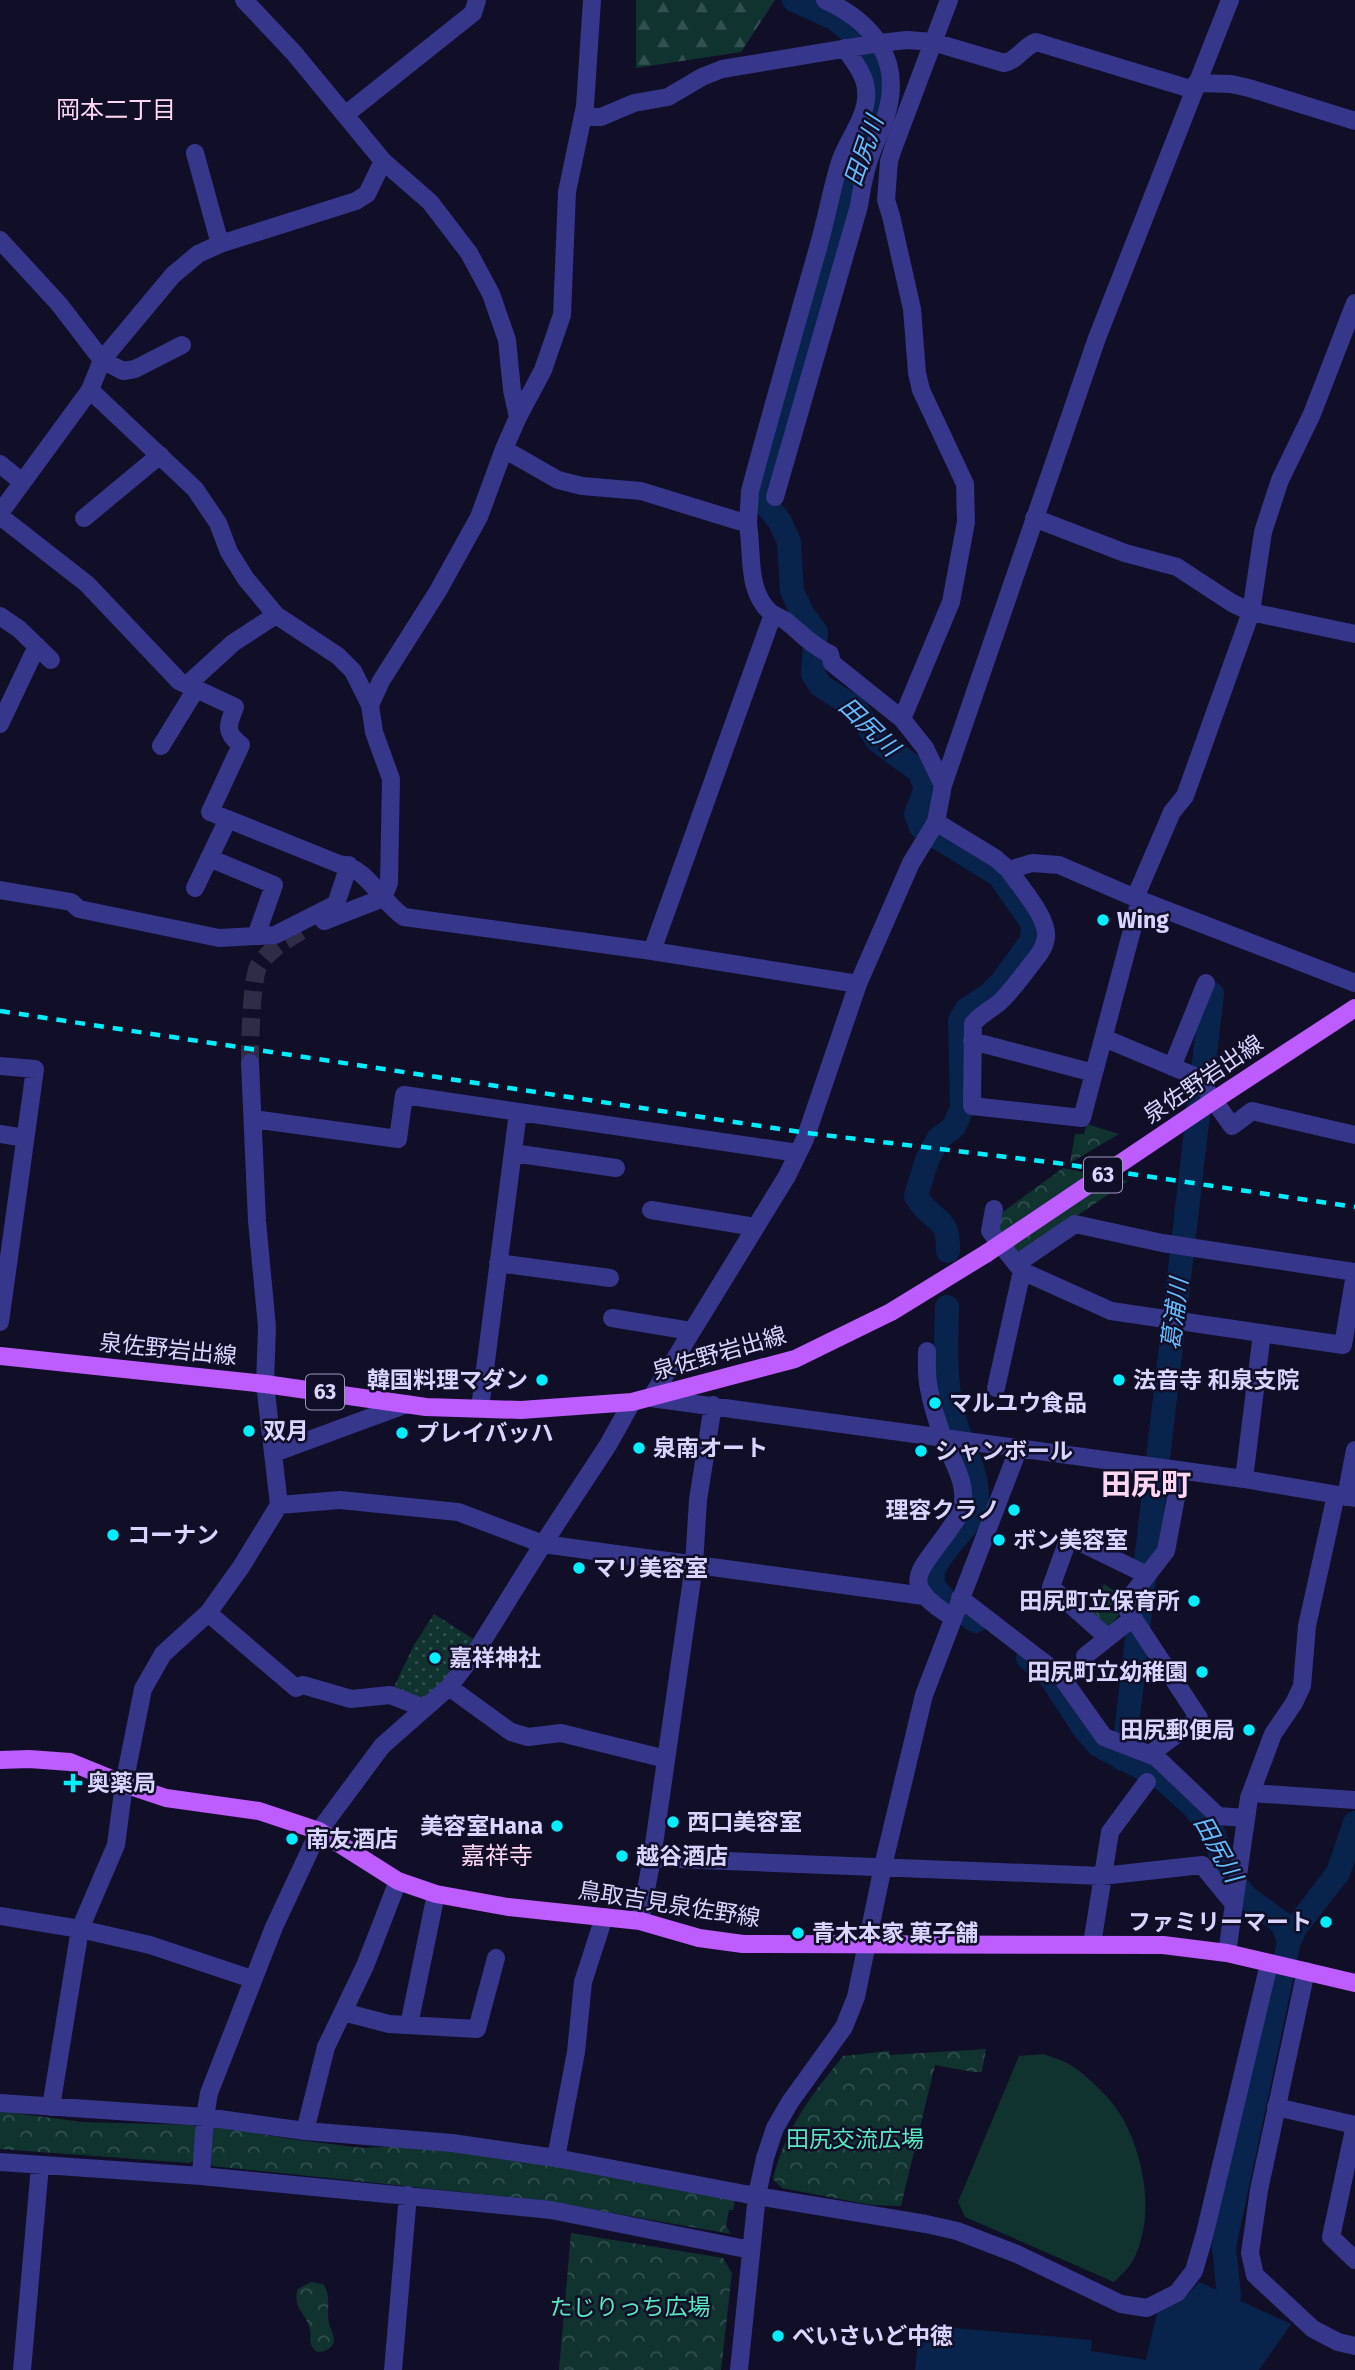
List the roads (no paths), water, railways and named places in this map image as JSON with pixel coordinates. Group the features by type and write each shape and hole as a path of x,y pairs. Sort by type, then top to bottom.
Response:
{"main road":[{"name":"泉佐野岩出線","path":"0,1356 265,1384 407,1404 521,1410 632,1402 651,1398 795,1359 891,1312 987,1253 1355,1007"},
{"name":"鳥取吉見泉佐野線","path":"0,1760 69,1762 166,1798 259,1811 319,1830 398,1881 436,1894 508,1907 640,1921 699,1938 743,1944 1163,1945 1227,1953 1355,1983"}],"street":[{"path":"244,0 294,53 383,161 438,212 469,253 491,295 507,340 512,390 518,417"},
{"path":"345,115 473,13 477,0"},
{"path":"370,705 479,517 504,449 543,370 562,315 567,192 583,117 592,0"},
{"path":"775,497 859,206 869,159 888,109 892,83 879,43 865,25 845,9 825,0"},
{"path":"902,719 951,602 966,522 965,484 921,390 914,351 912,309 886,200 889,161 949,0"},
{"path":"1230,0 1097,338 943,785 934,825 903,881 858,984 799,1153 651,1398 1244,1479 1346,1497"},
{"path":"583,117 601,117 634,103 668,97 702,77 722,69 908,40 933,42 1004,63 1011,62 1036,42 1195,86 1231,84 1249,88 1355,121"},
{"path":"845,48 863,76 867,91 865,104 838,166 750,491 748,524 752,575 758,598 773,614 784,619 805,639 830,654 832,663 902,719 925,748 943,785"},
{"path":"195,153 220,244"},
{"path":"383,161 367,194 356,201 220,244 198,254 173,275 102,360 90,390 0,515 87,584 179,681 235,707 228,727 231,738 241,745 210,812 339,864 349,865 369,881 392,909 404,917 652,951 858,984"},
{"path":"0,240 59,303 102,360 123,371 135,369 182,345"},
{"path":"934,825 995,858 1009,870 1045,925 1046,937 1041,951 1006,997 972,1024 972,1106 1082,1118 1138,899 1172,812 1185,796 1251,612 1264,532 1280,480 1312,414 1355,303"},
{"path":"90,390 195,489 218,523 229,552 246,579 276,615 338,656 353,671 370,705 374,732 391,779 389,883 383,898 301,931"},
{"path":"504,449 558,480 582,486 641,491 748,524"},
{"path":"84,518 160,455"},
{"path":"0,464 22,482"},
{"path":"1034,518 1125,553 1177,567 1232,603 1251,612 1355,634"},
{"path":"652,951 773,614"},
{"path":"160,746 191,687 233,643 276,615"},
{"path":"0,616 19,629 51,660"},
{"path":"1,719 37,646"},
{"path":"195,888 228,819"},
{"path":"209,858 274,885 256,936"},
{"path":"1009,870 1032,863 1059,865 1138,899 1355,983"},
{"path":"0,890 71,902 79,909 219,938 256,936 275,934 336,904 349,865"},
{"path":"1172,1066 1206,983"},
{"path":"1104,1038 1197,1077 1232,1126 1252,1111 1355,1135"},
{"path":"972,1041 1094,1073"},
{"path":"51,2107 79,1929 116,1846 124,1784 143,1689 163,1654 208,1613 242,1567 279,1505 265,1384 267,1327 257,1220 250,1063"},
{"path":"0,1066 35,1069 0,1322"},
{"path":"253,1119 398,1139 404,1095 799,1153"},
{"path":"480,1408 518,1112"},
{"path":"0,1134 25,1138"},
{"path":"513,1153 616,1168"},
{"path":"995,1209 990,1231 1022,1271 1111,1311 1343,1345 1355,1273 1162,1242 1075,1224 1022,1260 1022,1271 996,1388"},
{"path":"651,1210 755,1227"},
{"path":"498,1264 610,1279"},
{"path":"612,1318 691,1331"},
{"path":"1244,1479 1262,1333"},
{"path":"927,1351 928,1388 943,1438 961,1481 962,1506 959,1516 922,1568 918,1580 919,1590 929,1602 952,1617"},
{"path":"201,2176 209,2093 252,1979 319,1830 382,1746 449,1687 475,1653 608,1445 632,1402"},
{"path":"274,1453 407,1404"},
{"path":"640,1921 652,1858 694,1565 698,1500 713,1405"},
{"path":"739,2370 757,2194 765,2158 775,2129 790,2102 844,2027 856,1997 883,1866 925,1695 952,1617 1018,1450"},
{"path":"1227,1953 1251,1793 1273,1734 1302,1686 1307,1626 1346,1497 1355,1450"},
{"path":"1150,1754 1199,1718 1124,1605 1166,1551 1181,1471"},
{"path":"279,1505 340,1500 458,1512 543,1544 924,1596"},
{"path":"1108,1637 1051,1587 1069,1537 1147,1575"},
{"path":"960,1598 1060,1675 1104,1737 1156,1757 1218,1816 1246,1818"},
{"path":"208,1613 296,1688 303,1685 351,1699 390,1695 424,1708"},
{"path":"1085,1656 1133,1618"},
{"path":"449,1687 511,1732 528,1737 561,1733 666,1759"},
{"path":"1092,1944 1110,1832 1146,1782"},
{"path":"1251,1793 1355,1800"},
{"path":"652,1858 1102,1876 1202,1865 1234,1903"},
{"path":"305,2131 326,2047 365,1966 398,1881"},
{"path":"409,2025 436,1894"},
{"path":"0,1916 79,1929 150,1945 252,1979"},
{"path":"556,2158 576,2052 583,1982 604,1917"},
{"path":"343,2012 389,2024 477,2029 496,1958"},
{"path":"0,2103 205,2117 305,2131 452,2143 556,2158 957,2231 1017,2253 1121,2304 1147,2308 1177,2293 1194,2271 1271,1965"},
{"path":"1300,1970 1259,2190 1251,2253 1255,2275 1313,2329 1338,2342 1355,2346"},
{"path":"1276,2107 1355,2125 1348,2197 1331,2237 1355,2260"},
{"path":"0,2162 201,2176 551,2210 751,2250"},
{"path":"22,2370 40,2166"},
{"path":"393,2370 408,2195"}],"water":[{"path":"1199,2282 1291,2324 1259,2370 915,2370 920,2325 1092,2340 1091,2351 1146,2360 1157,2313 1182,2301"}],"waterway":[{"name":"田尻川","path":"794,0 834,18 865,43 880,78 880,106 818,288 772,460 761,491 765,503 780,522 789,542 792,591 802,613 816,632 813,674 821,686 854,707 878,741 919,771 926,788 916,814 921,827 999,875 1033,924 1032,940 1002,982 988,996 967,1009 960,1021 962,1108 954,1127 938,1139 927,1160 916,1196 943,1224 948,1239 948,1251"},
{"name":"葛浦川","path":"1123,1759 1212,994"},
{"name":"田尻川","path":"947,1307 946,1363 949,1391 954,1418 975,1479 977,1500 969,1521 938,1562 933,1572 933,1582 944,1599 976,1621"},
{"name":"田尻川","path":"1028,1658 1051,1678 1098,1745 1163,1779 1193,1806 1213,1832 1227,1874 1247,1898 1282,1923 1289,1941 1224,2247 1229,2296"},
{"path":"1289,1941 1296,1927 1338,1873 1355,1823"}],"tunnel":[{"path":"250,1063 256,972 263,959 301,931"}],"railway":[{"path":"0,1011 807,1133 1057,1163 1355,1207"}],"place":[{"name":"Wing","path":"1103,920"},
{"name":"韓国料理マダン","path":"542,1380"},
{"name":"法音寺 和泉支院","path":"1119,1380"},
{"name":"マルユウ食品","path":"935,1403"},
{"name":"双月","path":"249,1431"},
{"name":"プレイバッハ","path":"402,1433"},
{"name":"泉南オート","path":"639,1448"},
{"name":"シャンボール","path":"921,1451"},
{"name":"理容クラノ","path":"1014,1510"},
{"name":"コーナン","path":"113,1535"},
{"name":"ボン美容室","path":"999,1540"},
{"name":"マリ美容室","path":"579,1568"},
{"name":"田尻町立保育所","path":"1194,1601"},
{"name":"嘉祥神社","path":"435,1658"},
{"name":"田尻町立幼稚園","path":"1202,1672"},
{"name":"田尻郵便局","path":"1249,1730"},
{"name":"奥薬局","path":"73,1783"},
{"name":"西口美容室","path":"673,1822"},
{"name":"美容室Hana","path":"557,1826"},
{"name":"南友酒店","path":"292,1839"},
{"name":"越谷酒店","path":"622,1856"},
{"name":"ファミリーマート","path":"1326,1922"},
{"name":"青木本家 菓子舗","path":"798,1933"},
{"name":"べいさいど中徳","path":"778,2336"}],"district":[{"name":"岡本二丁目","path":"116,110"},
{"name":"田尻町","path":"1146,1485"},
{"name":"嘉祥寺","path":"497,1856"}],"park label":[{"name":"田尻交流広場","path":"855,2139"},
{"name":"たじりっち広場","path":"630,2307"}]}
